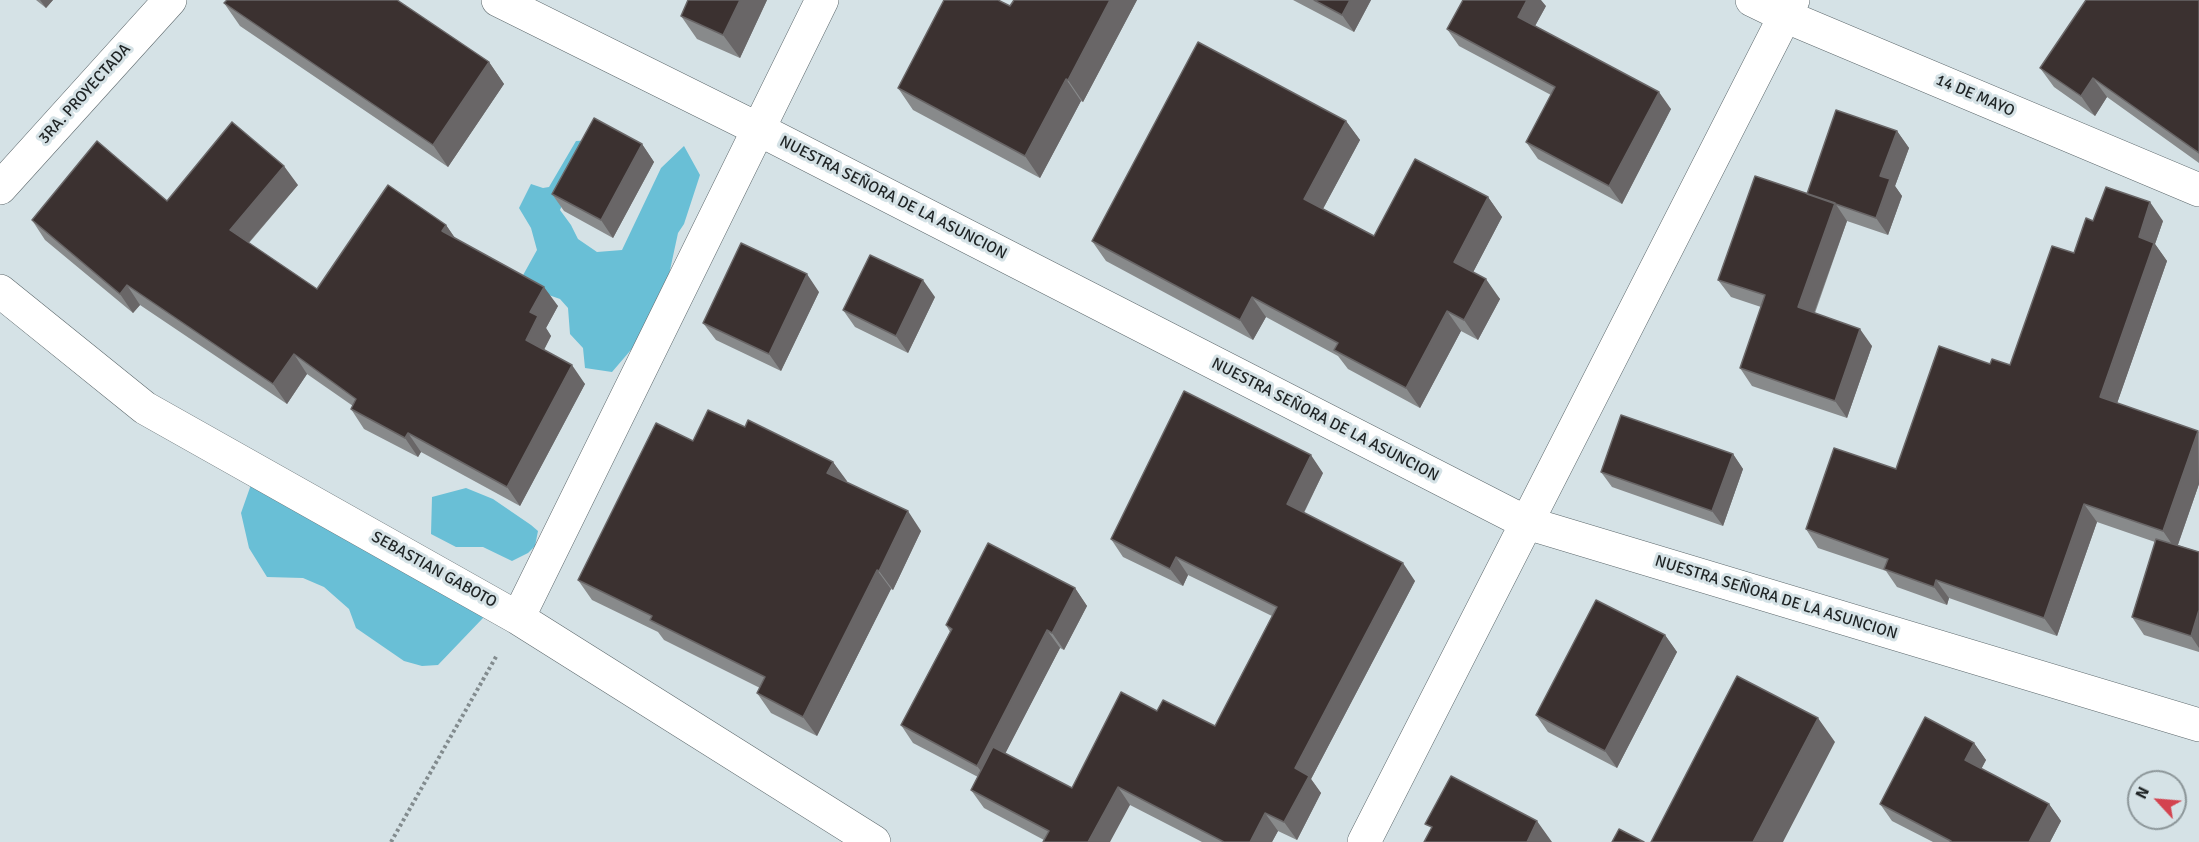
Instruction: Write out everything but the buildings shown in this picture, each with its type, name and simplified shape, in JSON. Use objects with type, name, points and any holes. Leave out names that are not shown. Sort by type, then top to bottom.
[{"type":"street","name":"3RA. PROYECTADA","points":[[0,188],[170,0]]},
{"type":"street","name":"NUESTRA SEÑORA DE LA ASUNCION","points":[[498,0],[758,129],[1527,524],[2199,725]]},
{"type":"street","points":[[518,618],[822,0]]},
{"type":"street","name":"14 DE MAYO","points":[[1752,0],[1789,8],[2199,190]]},
{"type":"street","points":[[1364,842],[1789,8]]},
{"type":"street","name":"SEBASTIAN GABOTO","points":[[0,291],[145,408],[518,618],[874,842]]},
{"type":"path","points":[[391,842],[518,618]]},
{"type":"shaded area","points":[[593,140],[560,210],[578,239],[597,252],[622,250],[661,168],[684,146],[700,175],[684,224],[678,233],[667,284],[642,337],[612,372],[585,368],[583,348],[570,334],[568,308],[560,299],[543,293],[522,277],[537,250],[531,228],[519,208],[531,184],[543,188],[549,187],[576,141]]},
{"type":"shaded area","points":[[253,479],[460,584],[483,618],[438,665],[422,666],[404,661],[356,628],[349,609],[324,587],[303,578],[267,577],[249,548],[241,513]]},
{"type":"shaded area","points":[[466,488],[493,499],[531,525],[538,531],[535,546],[528,553],[512,561],[483,547],[456,547],[431,534],[432,497]]}]
